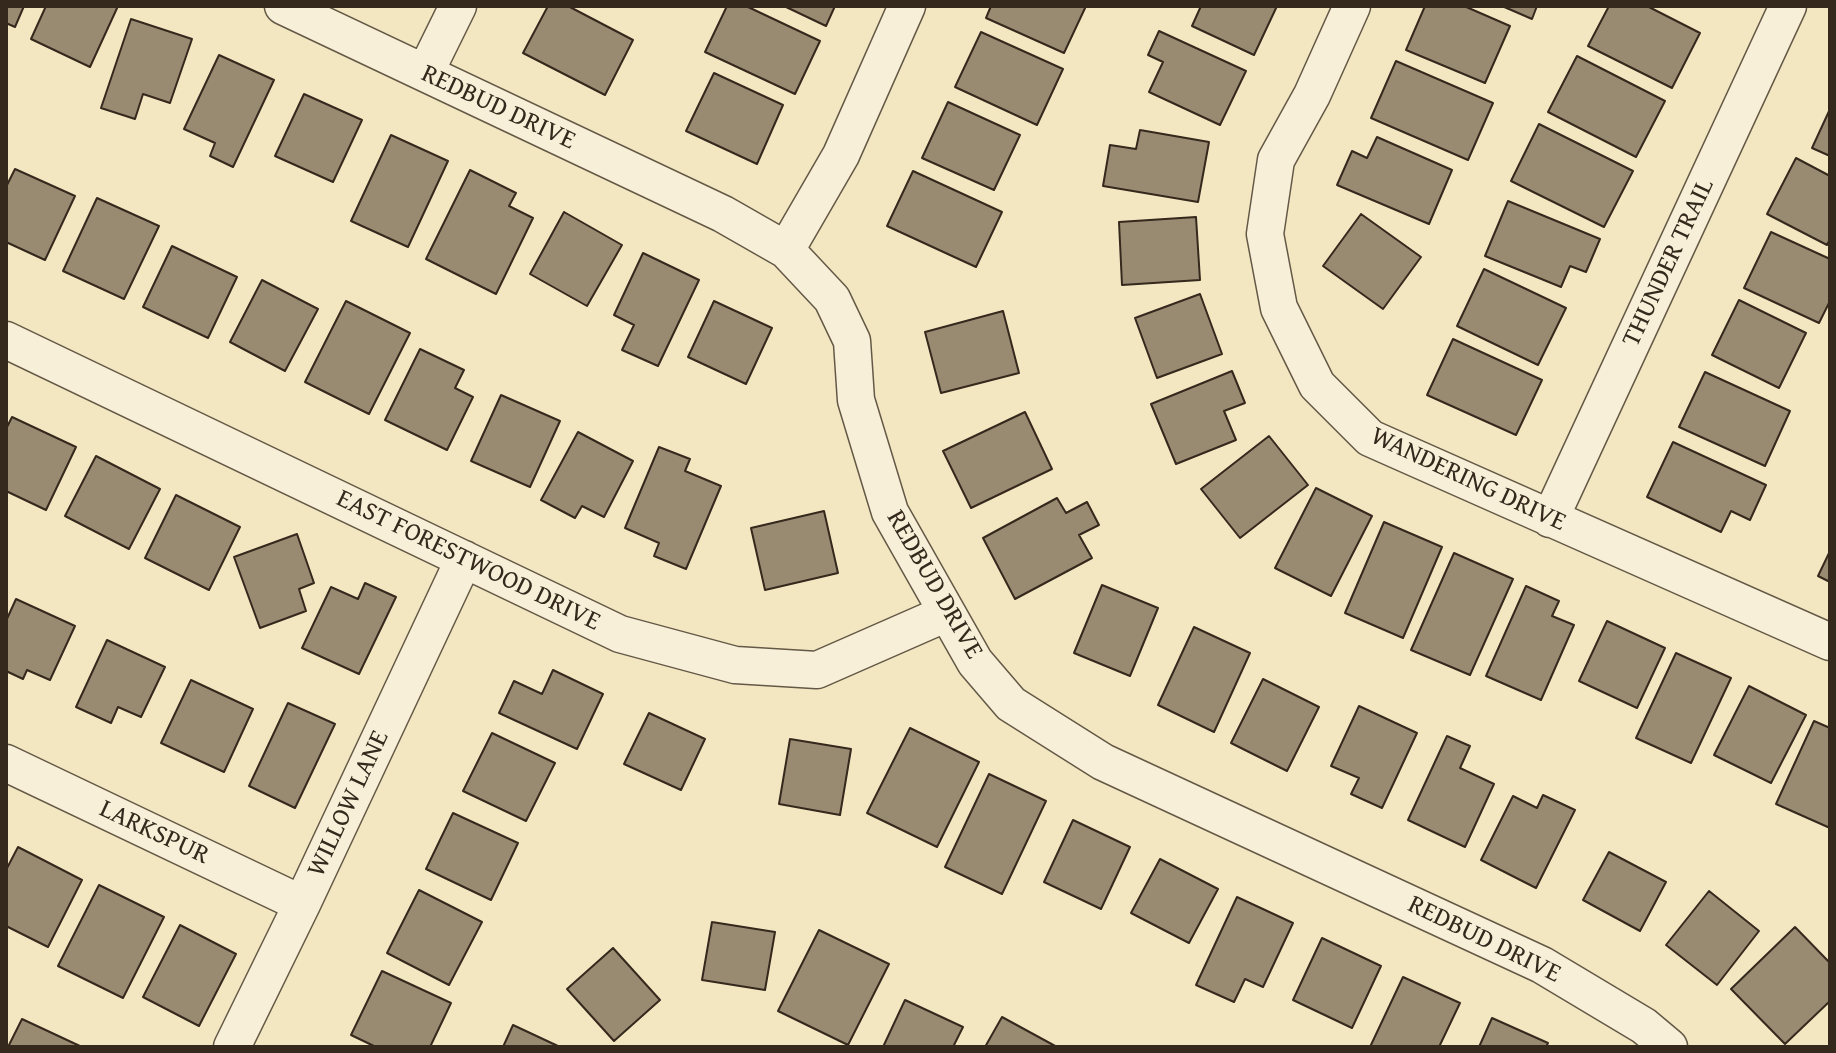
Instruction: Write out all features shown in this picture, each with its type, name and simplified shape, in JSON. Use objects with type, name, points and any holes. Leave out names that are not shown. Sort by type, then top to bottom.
[{"type":"street","name":"REDBUD DRIVE","points":[[283,6],[723,214],[786,250],[832,299],[852,341],[856,400],[890,512],[975,662],[1011,704],[1103,762],[1542,965],[1644,1026],[1669,1047]]},
{"type":"street","points":[[425,73],[458,6]]},
{"type":"street","points":[[786,250],[841,155],[907,6]]},
{"type":"street","name":"WANDERING DRIVE","points":[[1352,6],[1312,95],[1276,160],[1265,234],[1279,308],[1317,385],[1370,438],[1830,642]]},
{"type":"street","name":"THUNDER TRAIL","points":[[1550,519],[1788,6]]},
{"type":"street","name":"EAST FORESTWOOD DRIVE","points":[[6,340],[620,634],[735,665],[817,670],[947,613]]},
{"type":"street","name":"WILLOW LANE","points":[[232,1047],[464,559]]},
{"type":"street","name":"LARKSPUR","points":[[6,763],[302,904]]},
{"type":"building","points":[[6,6],[24,6],[15,27],[6,23]]},
{"type":"building","points":[[46,6],[118,6],[90,67],[31,39]]},
{"type":"building","points":[[548,6],[568,6],[633,40],[605,95],[523,53]]},
{"type":"building","points":[[727,6],[746,6],[820,41],[795,94],[705,52]]},
{"type":"building","points":[[784,6],[835,6],[826,26]]},
{"type":"building","points":[[991,6],[1086,6],[1064,53],[986,18]]},
{"type":"building","points":[[1201,6],[1277,6],[1254,55],[1192,26]]},
{"type":"building","points":[[1425,6],[1464,6],[1510,26],[1485,83],[1406,50]]},
{"type":"building","points":[[1502,6],[1537,6],[1532,19]]},
{"type":"building","points":[[1609,6],[1647,6],[1700,33],[1672,88],[1588,46]]},
{"type":"building","points":[[131,19],[192,39],[170,103],[143,94],[135,119],[101,108]]},
{"type":"building","points":[[1159,31],[1246,71],[1220,125],[1149,92],[1163,62],[1148,55]]},
{"type":"building","points":[[981,32],[1063,69],[1037,125],[955,87]]},
{"type":"building","points":[[219,55],[274,80],[233,167],[210,156],[215,143],[184,129]]},
{"type":"building","points":[[1577,56],[1665,101],[1636,157],[1548,112]]},
{"type":"building","points":[[1396,61],[1493,103],[1468,160],[1371,118]]},
{"type":"building","points":[[714,73],[783,105],[757,164],[686,131]]},
{"type":"building","points":[[304,94],[362,120],[333,182],[275,156]]},
{"type":"building","points":[[948,102],[1020,135],[994,190],[922,158]]},
{"type":"building","points":[[1830,109],[1830,156],[1812,148]]},
{"type":"building","points":[[1539,124],[1633,171],[1604,227],[1511,181]]},
{"type":"building","points":[[1140,130],[1209,142],[1198,202],[1103,186],[1110,145],[1136,149]]},
{"type":"building","points":[[391,135],[448,161],[408,247],[351,221]]},
{"type":"building","points":[[1377,137],[1452,170],[1429,224],[1337,185],[1352,151],[1367,158]]},
{"type":"building","points":[[1796,158],[1830,176],[1830,239],[1827,245],[1767,214]]},
{"type":"building","points":[[15,169],[75,196],[45,260],[6,242],[6,187]]},
{"type":"building","points":[[470,170],[516,193],[509,206],[533,218],[496,294],[426,259]]},
{"type":"building","points":[[913,171],[1002,212],[976,267],[887,226]]},
{"type":"building","points":[[97,198],[159,226],[124,299],[63,271]]},
{"type":"building","points":[[1508,201],[1600,239],[1586,272],[1570,266],[1561,287],[1485,256]]},
{"type":"building","points":[[564,212],[622,245],[587,306],[530,274]]},
{"type":"building","points":[[1361,214],[1421,257],[1383,309],[1323,266]]},
{"type":"building","points":[[1196,217],[1200,280],[1122,285],[1119,222]]},
{"type":"building","points":[[1771,232],[1830,259],[1830,301],[1819,323],[1744,288]]},
{"type":"building","points":[[172,246],[237,277],[208,338],[143,307]]},
{"type":"building","points":[[643,253],[699,280],[658,366],[622,350],[634,325],[614,315]]},
{"type":"building","points":[[1484,269],[1566,308],[1538,365],[1457,326]]},
{"type":"building","points":[[262,280],[318,309],[285,371],[230,342]]},
{"type":"building","points":[[1200,294],[1222,354],[1157,378],[1135,318]]},
{"type":"building","points":[[1739,300],[1806,333],[1779,388],[1712,355]]},
{"type":"building","points":[[346,301],[410,333],[369,414],[305,382]]},
{"type":"building","points":[[714,301],[772,328],[746,384],[688,357]]},
{"type":"building","points":[[1003,311],[1019,373],[941,393],[925,332]]},
{"type":"building","points":[[1453,339],[1542,380],[1516,435],[1427,395]]},
{"type":"building","points":[[420,349],[464,370],[455,388],[473,397],[447,450],[385,420]]},
{"type":"building","points":[[1232,371],[1245,403],[1224,411],[1236,440],[1176,464],[1151,404]]},
{"type":"building","points":[[1705,372],[1790,411],[1765,466],[1679,427]]},
{"type":"building","points":[[501,395],[560,421],[530,487],[471,461]]},
{"type":"building","points":[[1025,412],[1052,469],[971,508],[943,451]]},
{"type":"building","points":[[12,417],[76,447],[46,510],[6,491],[6,429]]},
{"type":"building","points":[[578,432],[633,461],[604,517],[582,506],[575,518],[541,500]]},
{"type":"building","points":[[1269,436],[1308,485],[1240,538],[1201,489]]},
{"type":"building","points":[[1673,442],[1766,485],[1750,520],[1731,511],[1721,532],[1647,497]]},
{"type":"building","points":[[659,447],[690,459],[685,471],[721,486],[686,569],[654,556],[659,543],[625,528]]},
{"type":"building","points":[[96,456],[160,489],[129,549],[65,516]]},
{"type":"building","points":[[1316,488],[1372,516],[1331,596],[1275,568]]},
{"type":"building","points":[[176,495],[240,527],[209,590],[145,558]]},
{"type":"building","points":[[1057,498],[1066,513],[1087,502],[1099,525],[1079,535],[1092,558],[1015,599],[983,538]]},
{"type":"building","points":[[824,511],[838,573],[765,590],[751,528]]},
{"type":"building","points":[[1384,522],[1442,547],[1403,638],[1345,613]]},
{"type":"building","points":[[297,534],[314,583],[299,589],[306,611],[260,628],[234,557]]},
{"type":"building","points":[[1830,551],[1830,582],[1818,576]]},
{"type":"building","points":[[1454,553],[1513,579],[1470,675],[1411,650]]},
{"type":"building","points":[[365,583],[396,597],[359,674],[302,648],[331,587],[358,599]]},
{"type":"building","points":[[1102,585],[1158,608],[1130,676],[1074,653]]},
{"type":"building","points":[[1526,586],[1559,601],[1552,616],[1574,625],[1541,700],[1486,676]]},
{"type":"building","points":[[16,599],[75,626],[50,680],[27,670],[23,679],[6,671],[6,621]]},
{"type":"building","points":[[1607,621],[1665,648],[1637,708],[1579,681]]},
{"type":"building","points":[[1194,627],[1250,653],[1214,732],[1158,705]]},
{"type":"building","points":[[107,640],[165,667],[141,717],[118,707],[111,723],[76,707]]},
{"type":"building","points":[[1676,653],[1731,678],[1691,763],[1636,738]]},
{"type":"building","points":[[553,670],[603,694],[577,749],[499,713],[514,681],[542,694]]},
{"type":"building","points":[[1263,679],[1319,707],[1287,771],[1231,743]]},
{"type":"building","points":[[191,680],[253,709],[224,772],[161,743]]},
{"type":"building","points":[[1749,686],[1806,715],[1771,783],[1714,755]]},
{"type":"building","points":[[288,703],[335,724],[295,808],[249,786]]},
{"type":"building","points":[[1359,706],[1417,733],[1382,808],[1351,794],[1359,778],[1331,766]]},
{"type":"building","points":[[649,713],[705,739],[681,790],[624,764]]},
{"type":"building","points":[[1814,721],[1830,728],[1830,828],[1776,804]]},
{"type":"building","points":[[910,728],[979,762],[937,847],[867,813]]},
{"type":"building","points":[[492,733],[555,763],[526,821],[463,791]]},
{"type":"building","points":[[1447,736],[1470,746],[1460,768],[1494,784],[1465,847],[1408,820]]},
{"type":"building","points":[[790,739],[851,749],[840,815],[779,804]]},
{"type":"building","points":[[989,774],[1046,801],[1002,894],[945,867]]},
{"type":"building","points":[[1543,795],[1575,810],[1536,888],[1481,860],[1513,796],[1537,808]]},
{"type":"building","points":[[453,813],[518,843],[491,900],[426,869]]},
{"type":"building","points":[[1073,820],[1130,847],[1101,909],[1044,882]]},
{"type":"building","points":[[18,847],[82,880],[48,947],[6,926],[6,870]]},
{"type":"building","points":[[1609,852],[1666,882],[1640,931],[1583,900]]},
{"type":"building","points":[[1160,859],[1218,889],[1189,943],[1131,913]]},
{"type":"building","points":[[99,885],[164,917],[123,998],[58,966]]},
{"type":"building","points":[[419,890],[482,922],[449,985],[387,953]]},
{"type":"building","points":[[1709,891],[1759,931],[1717,985],[1666,945]]},
{"type":"building","points":[[1237,897],[1293,923],[1263,987],[1245,979],[1234,1002],[1196,985]]},
{"type":"building","points":[[712,922],[775,932],[765,990],[702,980]]},
{"type":"building","points":[[180,925],[236,954],[199,1026],[143,997]]},
{"type":"building","points":[[1795,927],[1830,963],[1830,1001],[1785,1044],[1731,989]]},
{"type":"building","points":[[819,930],[889,964],[848,1045],[778,1011]]},
{"type":"building","points":[[1322,938],[1381,966],[1352,1028],[1293,1000]]},
{"type":"building","points":[[613,948],[660,1000],[614,1041],[567,989]]},
{"type":"building","points":[[382,971],[451,1003],[430,1047],[376,1047],[351,1035]]},
{"type":"building","points":[[1403,977],[1460,1003],[1439,1047],[1370,1047]]},
{"type":"building","points":[[905,1000],[963,1027],[953,1047],[883,1047]]},
{"type":"building","points":[[1002,1017],[1057,1047],[985,1047]]},
{"type":"building","points":[[1492,1018],[1548,1043],[1546,1047],[1479,1047]]},
{"type":"building","points":[[22,1019],[82,1047],[8,1047]]},
{"type":"building","points":[[513,1025],[560,1047],[503,1047]]}]
